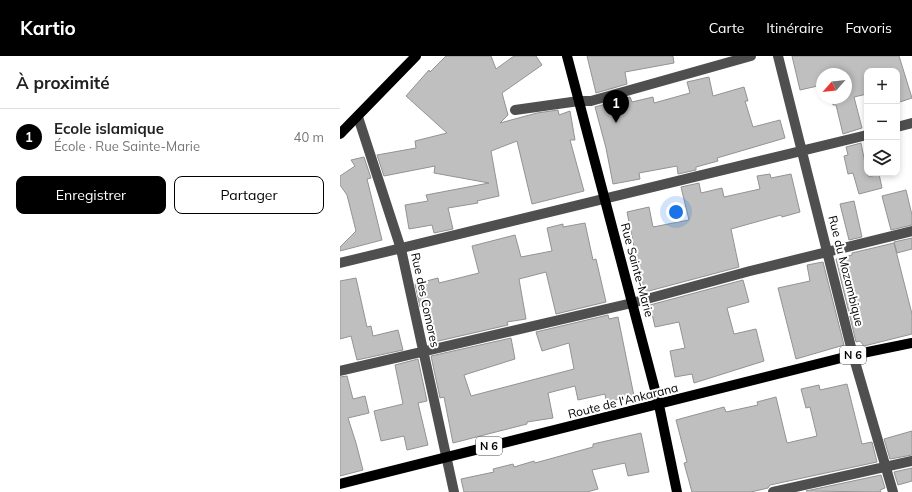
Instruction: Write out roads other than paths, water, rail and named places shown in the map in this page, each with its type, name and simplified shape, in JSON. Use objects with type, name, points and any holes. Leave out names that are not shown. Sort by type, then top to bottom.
[{"type":"main road","points":[[340,134],[416,56]]},
{"type":"main road","name":"Rue Sainte-Marie","points":[[567,56],[659,405],[677,492]]},
{"type":"main road","name":"Route de l'Ankarana","points":[[340,484],[853,355],[912,343]]},
{"type":"street","points":[[515,110],[579,101],[591,101],[751,56]]},
{"type":"street","name":"Rue du Mozambique","points":[[778,56],[853,355],[893,492]]},
{"type":"street","name":"Rue des Comores","points":[[358,117],[401,248],[454,492]]},
{"type":"street","points":[[900,126],[912,123]]},
{"type":"street","points":[[340,263],[864,136]]},
{"type":"street","points":[[340,371],[632,304],[750,270],[828,253],[912,231]]},
{"type":"street","points":[[773,492],[912,461]]},
{"type":"place","name":"Ecole islamique","points":[[616,123]]}]
